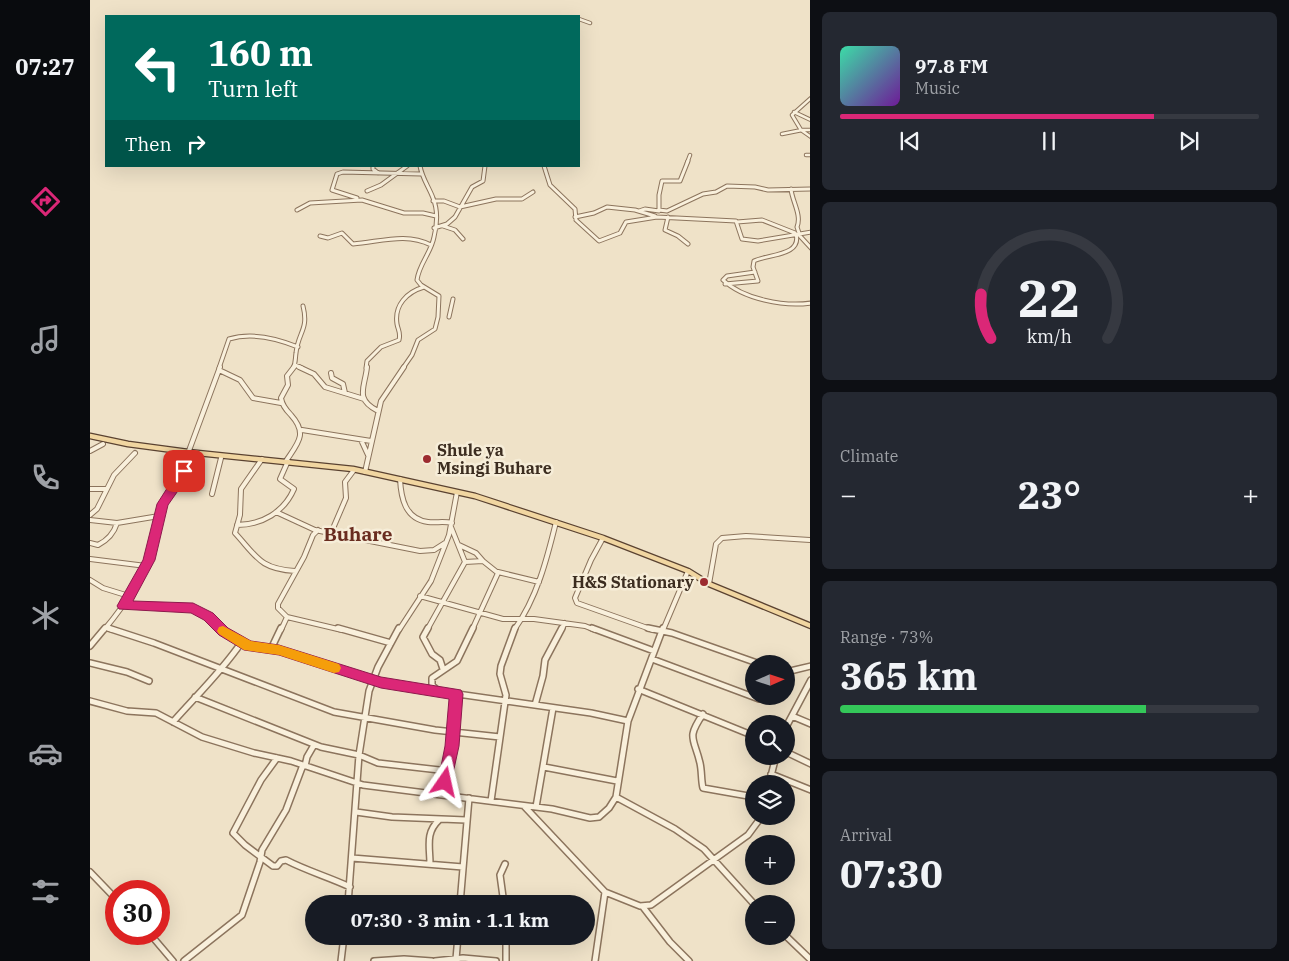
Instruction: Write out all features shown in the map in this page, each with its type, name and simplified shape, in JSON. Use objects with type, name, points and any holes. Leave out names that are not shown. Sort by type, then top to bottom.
[{"type":"main road","points":[[90,436],[128,444],[188,452],[262,458],[354,470],[457,492],[603,538],[688,571],[709,584],[810,626]]},
{"type":"street","points":[[580,19],[590,23]]},
{"type":"street","points":[[810,98],[792,114],[802,130],[810,137]]},
{"type":"street","points":[[794,112],[810,120]]},
{"type":"street","points":[[782,134],[810,130]]},
{"type":"street","points":[[659,210],[659,195],[662,181],[680,181],[688,164],[690,154]]},
{"type":"street","points":[[373,167],[378,174]]},
{"type":"street","points":[[367,191],[381,185],[406,167]]},
{"type":"street","points":[[365,472],[378,411],[384,394],[409,360],[418,340],[434,330],[438,317],[439,296],[424,287],[417,280],[420,262],[431,245],[436,217],[436,208],[421,174],[420,167]]},
{"type":"street","points":[[434,228],[443,226],[457,215],[472,187],[483,180],[484,167]]},
{"type":"street","points":[[544,167],[550,185],[575,209],[577,221],[591,232],[594,239],[600,242],[620,233],[628,221],[668,217],[737,222],[764,221],[785,231],[798,234],[810,248]]},
{"type":"street","points":[[421,174],[343,172],[336,174],[332,190],[404,213],[423,213],[442,221]]},
{"type":"street","points":[[639,211],[645,209],[668,211],[703,194],[716,192],[726,186],[755,187],[768,190],[810,189]]},
{"type":"street","points":[[725,284],[756,282],[758,280],[753,267],[755,259],[766,255],[787,252],[797,245],[797,227],[799,222],[796,208],[792,201],[792,189]]},
{"type":"street","points":[[433,201],[444,201],[460,207],[496,199],[523,199],[533,192]]},
{"type":"street","points":[[297,210],[310,203],[362,200]]},
{"type":"street","points":[[575,217],[608,207],[639,211],[657,217]]},
{"type":"street","points":[[668,217],[665,230],[688,244]]},
{"type":"street","points":[[737,222],[741,238],[744,240],[758,241],[810,232]]},
{"type":"street","points":[[443,226],[455,230],[463,239]]},
{"type":"street","points":[[320,236],[328,238],[342,233],[348,241],[355,245],[408,238],[422,240],[431,245]]},
{"type":"street","points":[[755,272],[727,276],[723,279],[725,284],[732,289],[766,299],[802,305],[810,302]]},
{"type":"street","points":[[414,290],[419,283]]},
{"type":"street","points":[[364,399],[362,389],[366,374],[365,364],[381,347],[400,338],[400,329],[397,323],[399,309],[406,295],[424,287]]},
{"type":"street","points":[[449,317],[453,299]]},
{"type":"street","points":[[281,403],[282,395],[288,385],[287,373],[295,365],[298,347],[306,324],[303,306]]},
{"type":"street","points":[[90,646],[123,606],[146,566],[153,548],[162,504],[181,477],[188,452],[231,337],[264,337],[283,341],[298,347]]},
{"type":"street","points":[[295,365],[314,374],[325,387],[364,399],[378,411]]},
{"type":"street","points":[[219,370],[240,380],[253,398],[281,403],[302,430],[372,441]]},
{"type":"street","points":[[332,373],[332,378],[343,384],[345,394]]},
{"type":"street","points":[[237,525],[251,525],[276,512],[294,491],[293,488],[280,479],[302,430]]},
{"type":"street","points":[[362,442],[369,456]]},
{"type":"street","points":[[90,451],[104,444]]},
{"type":"street","points":[[90,515],[97,509],[114,474],[135,453]]},
{"type":"street","points":[[212,494],[221,458]]},
{"type":"street","points":[[262,458],[241,489],[240,510],[235,531],[237,536],[265,565],[276,570],[295,571]]},
{"type":"street","points":[[331,533],[346,497],[345,482],[354,470]]},
{"type":"street","points":[[400,479],[402,499],[409,513],[424,521],[451,525]]},
{"type":"street","points":[[90,488],[106,489]]},
{"type":"street","points":[[349,895],[359,755],[364,718],[373,680],[391,643],[429,584],[446,542],[457,492]]},
{"type":"street","points":[[276,512],[318,530],[424,551],[437,549],[446,542]]},
{"type":"street","points":[[90,520],[117,524],[159,516]]},
{"type":"street","points":[[491,800],[506,692],[500,674],[501,664],[512,633],[522,619],[546,565],[556,522]]},
{"type":"street","points":[[90,543],[98,544],[106,540],[112,534],[117,524]]},
{"type":"street","points":[[443,669],[440,660],[432,654],[423,639],[465,562],[451,525]]},
{"type":"street","points":[[318,530],[313,535],[304,557],[278,604],[278,608],[287,617],[314,622],[391,643]]},
{"type":"street","points":[[709,584],[716,544],[722,538],[746,536],[810,540]]},
{"type":"street","points":[[603,538],[575,596],[576,601],[582,606],[636,625],[679,635],[745,659]]},
{"type":"street","points":[[459,545],[476,553],[498,572],[512,572],[520,578],[539,582]]},
{"type":"street","points":[[90,560],[146,566]]},
{"type":"street","points":[[465,562],[483,561]]},
{"type":"street","points":[[90,700],[127,712],[156,713],[202,736],[366,786],[491,800],[596,818],[609,808],[616,797],[617,781],[628,721],[638,689],[688,571]]},
{"type":"street","points":[[440,692],[433,686],[432,680],[434,675],[457,661],[461,655],[482,612],[498,572]]},
{"type":"street","points":[[90,580],[103,588],[129,596]]},
{"type":"street","points":[[420,596],[507,620],[522,619],[565,623],[590,628],[654,651]]},
{"type":"street","points":[[123,606],[193,608],[212,619],[224,631],[241,643],[271,649],[373,680],[628,721]]},
{"type":"street","points":[[271,649],[287,617]]},
{"type":"street","points":[[535,705],[538,687],[544,676],[545,660],[565,623]]},
{"type":"street","points":[[106,628],[154,643],[219,670],[326,710],[364,718],[500,737]]},
{"type":"street","points":[[173,722],[228,662],[241,643]]},
{"type":"street","points":[[652,659],[745,694]]},
{"type":"street","points":[[90,663],[127,672],[149,682]]},
{"type":"street","points":[[795,670],[810,666]]},
{"type":"street","points":[[793,715],[809,687],[810,680]]},
{"type":"street","points":[[638,689],[745,732]]},
{"type":"street","points":[[451,795],[445,782],[453,731],[456,694]]},
{"type":"street","points":[[195,697],[314,745],[359,755],[378,762],[448,771]]},
{"type":"street","points":[[536,807],[553,708]]},
{"type":"street","points":[[703,714],[693,727],[691,740],[699,760],[703,788],[745,796]]},
{"type":"street","points":[[795,717],[810,724]]},
{"type":"street","points":[[184,961],[242,915],[263,846],[282,819],[307,757],[314,745]]},
{"type":"street","points":[[795,756],[810,764]]},
{"type":"street","points":[[277,758],[261,780],[233,830],[240,841],[275,866],[286,860],[306,871],[338,881],[350,887]]},
{"type":"street","points":[[774,765],[771,774],[810,790]]},
{"type":"street","points":[[544,767],[617,781]]},
{"type":"street","points":[[616,797],[675,830],[704,849],[746,895]]},
{"type":"street","points":[[460,895],[469,798]]},
{"type":"street","points":[[523,806],[605,892],[642,906],[670,942],[689,961]]},
{"type":"street","points":[[356,812],[439,820],[466,820]]},
{"type":"street","points":[[430,864],[429,832],[431,826],[439,820]]},
{"type":"street","points":[[642,906],[651,904],[713,858],[748,835],[757,825]]},
{"type":"street","points":[[352,858],[462,867]]},
{"type":"street","points":[[503,895],[500,874],[505,864]]},
{"type":"street","points":[[90,872],[105,888]]},
{"type":"street","points":[[595,961],[605,892]]},
{"type":"street","points":[[159,945],[173,961]]},
{"type":"street","points":[[341,961],[343,945]]},
{"type":"street","points":[[456,960],[457,945]]},
{"type":"street","points":[[506,945],[506,961]]},
{"type":"street","points":[[795,945],[810,960]]},
{"type":"street","points":[[374,961],[404,959],[433,961],[471,958],[496,961]]},
{"type":"slow traffic","points":[[223,631],[248,646],[279,650],[334,668]]},
{"type":"place","name":"Shule ya Msingi Buhare","points":[[427,459]]},
{"type":"place","name":"H&S Stationary","points":[[704,582]]},
{"type":"district","name":"Buhare","points":[[358,534]]},
{"type":"route","points":[[184,471],[162,504],[149,560],[123,606],[193,608],[209,617],[224,631],[248,646],[279,650],[381,683],[456,694],[457,701],[452,746],[445,782]]}]
